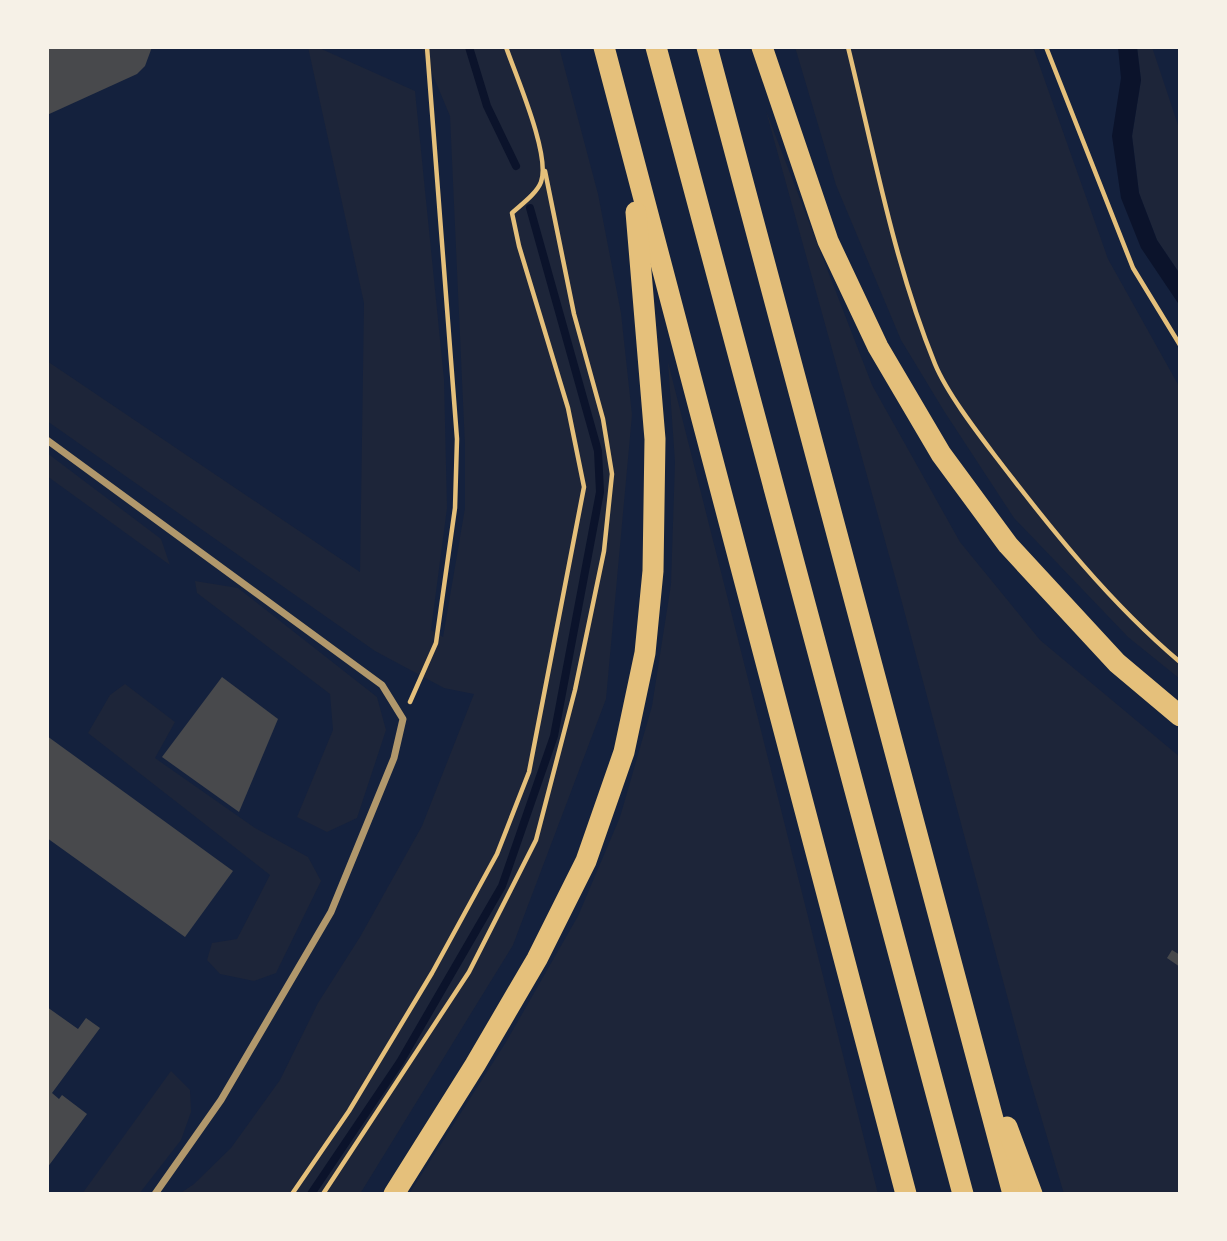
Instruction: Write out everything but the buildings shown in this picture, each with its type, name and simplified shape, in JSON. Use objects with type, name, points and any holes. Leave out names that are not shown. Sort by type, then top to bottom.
[{"type":"highway","points":[[604,47],[905,1194]]},
{"type":"highway","points":[[656,47],[963,1194]]},
{"type":"highway","points":[[707,47],[1013,1194]]},
{"type":"highway","points":[[762,47],[828,241],[878,347],[941,453],[1008,545],[1117,663],[1180,716]]},
{"type":"highway","points":[[394,1194],[475,1065],[537,959],[586,860],[624,752],[645,653],[653,571],[655,439],[630,147]]},
{"type":"highway","points":[[970,1026],[1032,1194]]},
{"type":"street","points":[[47,440],[382,685],[403,719],[394,758],[331,912],[221,1100],[155,1194]]},
{"type":"path","points":[[403,719],[436,643],[456,509],[457,439],[427,47]]},
{"type":"path","points":[[323,1194],[469,972],[536,840],[575,690],[604,551],[612,474],[603,419],[574,314],[535,129],[506,47]]},
{"type":"path","points":[[848,47],[904,276],[936,367],[974,428],[1036,509],[1095,578],[1180,662]]},
{"type":"path","points":[[1046,47],[1133,268],[1180,345]]},
{"type":"path","points":[[292,1194],[349,1111],[432,972],[497,854],[529,772],[584,487],[568,408],[519,246],[512,213],[540,185],[545,170]]},
{"type":"shaded area","points":[[308,47],[317,47],[415,91],[444,379],[447,508],[431,630],[443,637],[465,508],[465,446],[450,116],[421,47],[559,47],[598,194],[621,313],[632,415],[606,699],[513,945],[360,1194],[179,1194],[194,1184],[231,1148],[280,1080],[318,1003],[360,937],[422,826],[474,694],[444,688],[375,651],[47,421],[47,361],[360,572],[364,303]]},
{"type":"shaded area","points":[[795,47],[1033,47],[1108,259],[1180,388],[1180,679],[1128,637],[1014,518],[944,411],[901,340],[836,185]]},
{"type":"shaded area","points":[[1118,47],[1137,47],[1141,80],[1132,136],[1139,193],[1157,240],[1180,274],[1180,306],[1141,248],[1121,198],[1112,136],[1121,78]]},
{"type":"shaded area","points":[[1137,47],[1152,47],[1180,131],[1180,274],[1157,240],[1139,193],[1132,136],[1141,80]]},
{"type":"shaded area","points":[[766,111],[872,385],[960,542],[1040,640],[1180,757],[1180,1194],[1064,1194],[1025,1063],[897,584]]},
{"type":"shaded area","points":[[668,362],[878,1194],[409,1194],[506,1042],[578,916],[620,817],[652,706],[671,584],[675,462]]},
{"type":"shaded area","points":[[47,453],[161,539],[170,565],[47,476]]},
{"type":"shaded area","points":[[195,581],[238,588],[377,697],[386,730],[357,818],[327,832],[297,817],[333,730],[330,694],[197,593]]},
{"type":"shaded area","points":[[125,684],[175,722],[155,758],[255,828],[308,857],[321,881],[276,973],[254,981],[220,974],[207,960],[212,943],[237,939],[270,875],[88,733],[110,695]]},
{"type":"shaded area","points":[[171,1071],[190,1090],[191,1112],[181,1140],[139,1194],[82,1194]]},
{"type":"waterway","points":[[469,47],[487,106],[516,166]]},
{"type":"waterway","points":[[311,1194],[400,1062],[502,886],[554,736],[600,492],[598,451],[530,208]]}]
